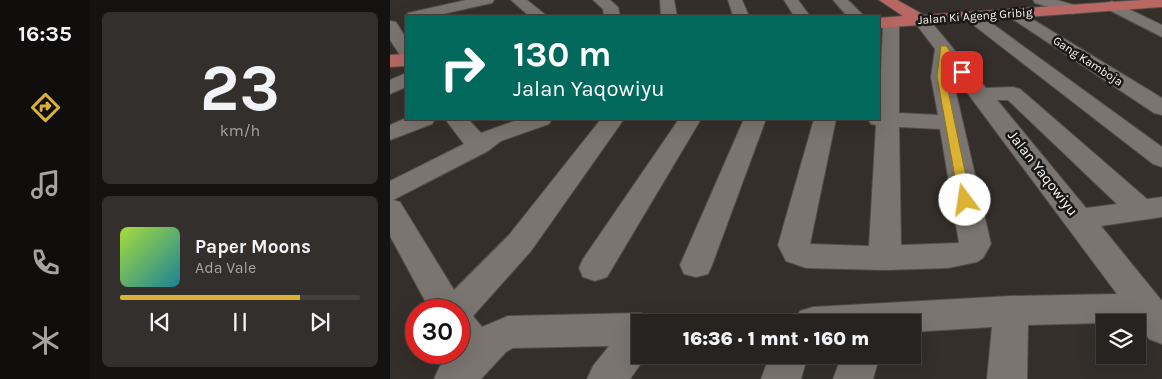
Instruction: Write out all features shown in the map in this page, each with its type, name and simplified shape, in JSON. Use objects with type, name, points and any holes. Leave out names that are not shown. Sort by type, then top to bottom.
[{"type":"main road","name":"Jalan Ki Ageng Gribig","points":[[885,15],[921,20],[1154,2]]},
{"type":"main road","points":[[885,15],[921,20]]},
{"type":"main road","points":[[390,62],[405,60]]},
{"type":"street","points":[[419,15],[487,0]]},
{"type":"street","points":[[518,0],[538,15]]},
{"type":"street","points":[[600,0],[610,7],[612,15]]},
{"type":"street","points":[[667,0],[669,15]]},
{"type":"street","points":[[735,0],[741,15]]},
{"type":"street","points":[[791,0],[801,15]]},
{"type":"street","points":[[840,0],[855,15]]},
{"type":"street","points":[[1040,0],[1073,9]]},
{"type":"street","points":[[1112,6],[1162,32]]},
{"type":"street","name":"Gang Kamboja","points":[[1014,13],[1162,108]]},
{"type":"street","points":[[885,15],[883,119],[885,258]]},
{"type":"street","points":[[973,17],[1162,159]]},
{"type":"street","points":[[398,34],[405,20]]},
{"type":"street","name":"Jalan Yaqowiyu","points":[[921,20],[1080,219],[1157,327]]},
{"type":"street","points":[[825,120],[795,250],[806,256],[885,258],[966,254],[972,250],[975,244],[941,76],[944,48]]},
{"type":"street","points":[[390,88],[405,80]]},
{"type":"street","points":[[981,95],[1013,93],[1155,210]]},
{"type":"street","points":[[883,119],[949,123]]},
{"type":"street","points":[[390,133],[422,120]]},
{"type":"street","points":[[458,120],[493,134]]},
{"type":"street","points":[[390,192],[493,134],[538,120]]},
{"type":"street","points":[[469,299],[488,282],[509,258],[612,120]]},
{"type":"street","points":[[595,268],[689,120]]},
{"type":"street","points":[[696,265],[755,120]]},
{"type":"street","points":[[390,209],[442,299]]},
{"type":"street","points":[[1080,219],[1155,210]]},
{"type":"street","points":[[1007,379],[1011,311]]},
{"type":"street","points":[[921,317],[1011,311],[1157,327]]},
{"type":"street","points":[[470,339],[514,331],[631,329]]},
{"type":"street","points":[[607,379],[631,346]]},
{"type":"street","points":[[454,379],[460,364]]},
{"type":"street","points":[[781,379],[786,364]]},
{"type":"street","points":[[853,379],[858,364]]},
{"type":"route","points":[[962,72],[944,48],[940,68],[941,76],[965,200]]}]
